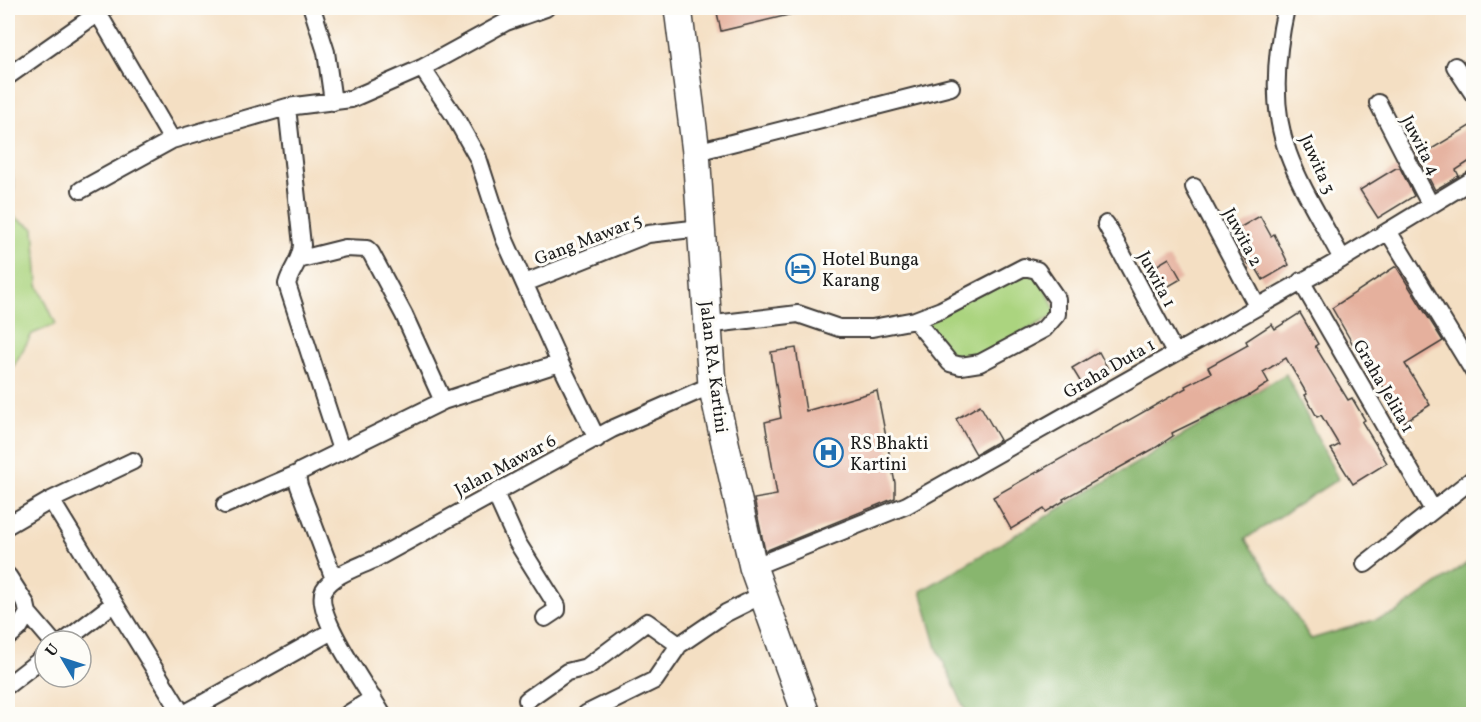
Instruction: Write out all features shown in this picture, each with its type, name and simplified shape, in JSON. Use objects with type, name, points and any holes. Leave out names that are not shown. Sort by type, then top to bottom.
[{"type":"main road","name":"Jalan RA. Kartini","points":[[678,8],[696,152],[706,325],[712,385],[753,567],[806,714]]},
{"type":"street","points":[[312,8],[326,52],[333,102]]},
{"type":"street","points":[[81,190],[172,140],[287,106],[351,99],[422,68],[506,22],[546,8]]},
{"type":"street","name":"Juwita 3","points":[[1286,8],[1278,57],[1279,117],[1288,152],[1342,259]]},
{"type":"street","points":[[8,76],[99,9],[172,140]]},
{"type":"street","points":[[1455,66],[1473,94]]},
{"type":"street","points":[[422,68],[455,117],[478,158],[504,238],[597,439]]},
{"type":"street","points":[[696,152],[951,87]]},
{"type":"street","name":"Juwita 4","points":[[1378,103],[1430,204]]},
{"type":"street","points":[[287,106],[302,245],[301,259],[287,284],[341,450]]},
{"type":"street","name":"Graha Duta 1","points":[[753,567],[907,506],[1342,259],[1430,204],[1472,184]]},
{"type":"street","name":"Juwita 2","points":[[1194,187],[1257,306]]},
{"type":"street","name":"Juwita 1","points":[[1106,224],[1174,353]]},
{"type":"street","name":"Gang Mawar 5","points":[[525,284],[648,234],[700,228]]},
{"type":"street","points":[[1388,231],[1473,372]]},
{"type":"street","points":[[301,259],[345,248],[367,249],[371,253],[404,315],[443,402]]},
{"type":"street","points":[[706,325],[798,314],[839,328],[872,328],[915,320],[940,310],[1024,267],[1037,270],[1057,299],[1057,314],[1044,329],[980,363],[961,366],[950,363],[915,320]]},
{"type":"street","name":"Graha Jelita 1","points":[[1301,281],[1433,510]]},
{"type":"street","points":[[225,505],[298,473],[443,402],[560,363]]},
{"type":"street","name":"Jalan Mawar 6","points":[[328,586],[495,492],[639,415],[712,385]]},
{"type":"street","points":[[8,525],[134,460]]},
{"type":"street","points":[[298,473],[299,486],[328,586],[323,606],[332,631],[382,714]]},
{"type":"street","points":[[1365,564],[1473,478]]},
{"type":"street","points":[[495,492],[517,542],[557,606],[557,610],[545,618]]},
{"type":"street","points":[[51,501],[183,714],[332,631]]},
{"type":"street","points":[[8,576],[26,604],[28,614],[41,629]]},
{"type":"street","points":[[586,714],[642,689],[655,680],[679,645],[726,613],[762,595]]},
{"type":"street","points":[[81,629],[113,604]]},
{"type":"street","points":[[8,637],[19,628],[28,614]]},
{"type":"street","points":[[527,700],[567,672],[587,668],[648,622],[679,645]]},
{"type":"street","points":[[8,685],[33,665]]},
{"type":"street","points":[[348,714],[373,698]]},
{"type":"green space","points":[[10,215],[34,228],[38,285],[56,324],[32,334],[8,376],[8,220]]},
{"type":"green space","points":[[1037,270],[1057,314],[961,366],[915,320]]},
{"type":"green space","points":[[1286,374],[1338,479],[1245,539],[1311,639],[1394,614],[1473,559],[1473,714],[967,714],[937,648],[921,591]]},
{"type":"water","points":[[8,151],[14,187],[8,221]]},
{"type":"building","points":[[716,8],[797,8],[797,13],[721,31]]},
{"type":"building","points":[[1473,124],[1473,159],[1456,170],[1459,176],[1435,190],[1418,157]]},
{"type":"building","points":[[1396,168],[1400,168],[1414,196],[1378,218],[1360,190]]},
{"type":"building","points":[[1260,216],[1271,236],[1274,234],[1289,265],[1263,280],[1253,263],[1249,265],[1230,233]]},
{"type":"building","points":[[1169,258],[1181,279],[1155,294],[1144,273]]},
{"type":"building","points":[[1396,266],[1443,341],[1405,364],[1430,405],[1404,422],[1366,357],[1362,360],[1332,308]]},
{"type":"building","points":[[1300,313],[1318,344],[1315,346],[1348,400],[1352,398],[1365,420],[1362,422],[1387,463],[1353,484],[1331,449],[1339,445],[1321,415],[1317,417],[1305,395],[1307,394],[1286,358],[1263,372],[1269,383],[1250,395],[1172,433],[1173,436],[1155,448],[1063,499],[1064,501],[1046,512],[1044,509],[1011,529],[993,497],[1186,388],[1185,386],[1211,373],[1208,367],[1248,345],[1246,341],[1272,324],[1275,329]]},
{"type":"building","name":"RS Bhakti Kartini","points":[[796,348],[806,411],[877,391],[895,483],[895,498],[765,551],[754,499],[777,495],[765,422],[781,418],[771,352]]},
{"type":"building","points":[[1099,352],[1109,371],[1083,386],[1072,368]]},
{"type":"building","points":[[980,405],[1000,440],[976,454],[956,419]]},
{"type":"place","name":"Hotel Bunga Karang","points":[[801,269]]},
{"type":"place","name":"RS Bhakti Kartini","points":[[829,453]]}]
